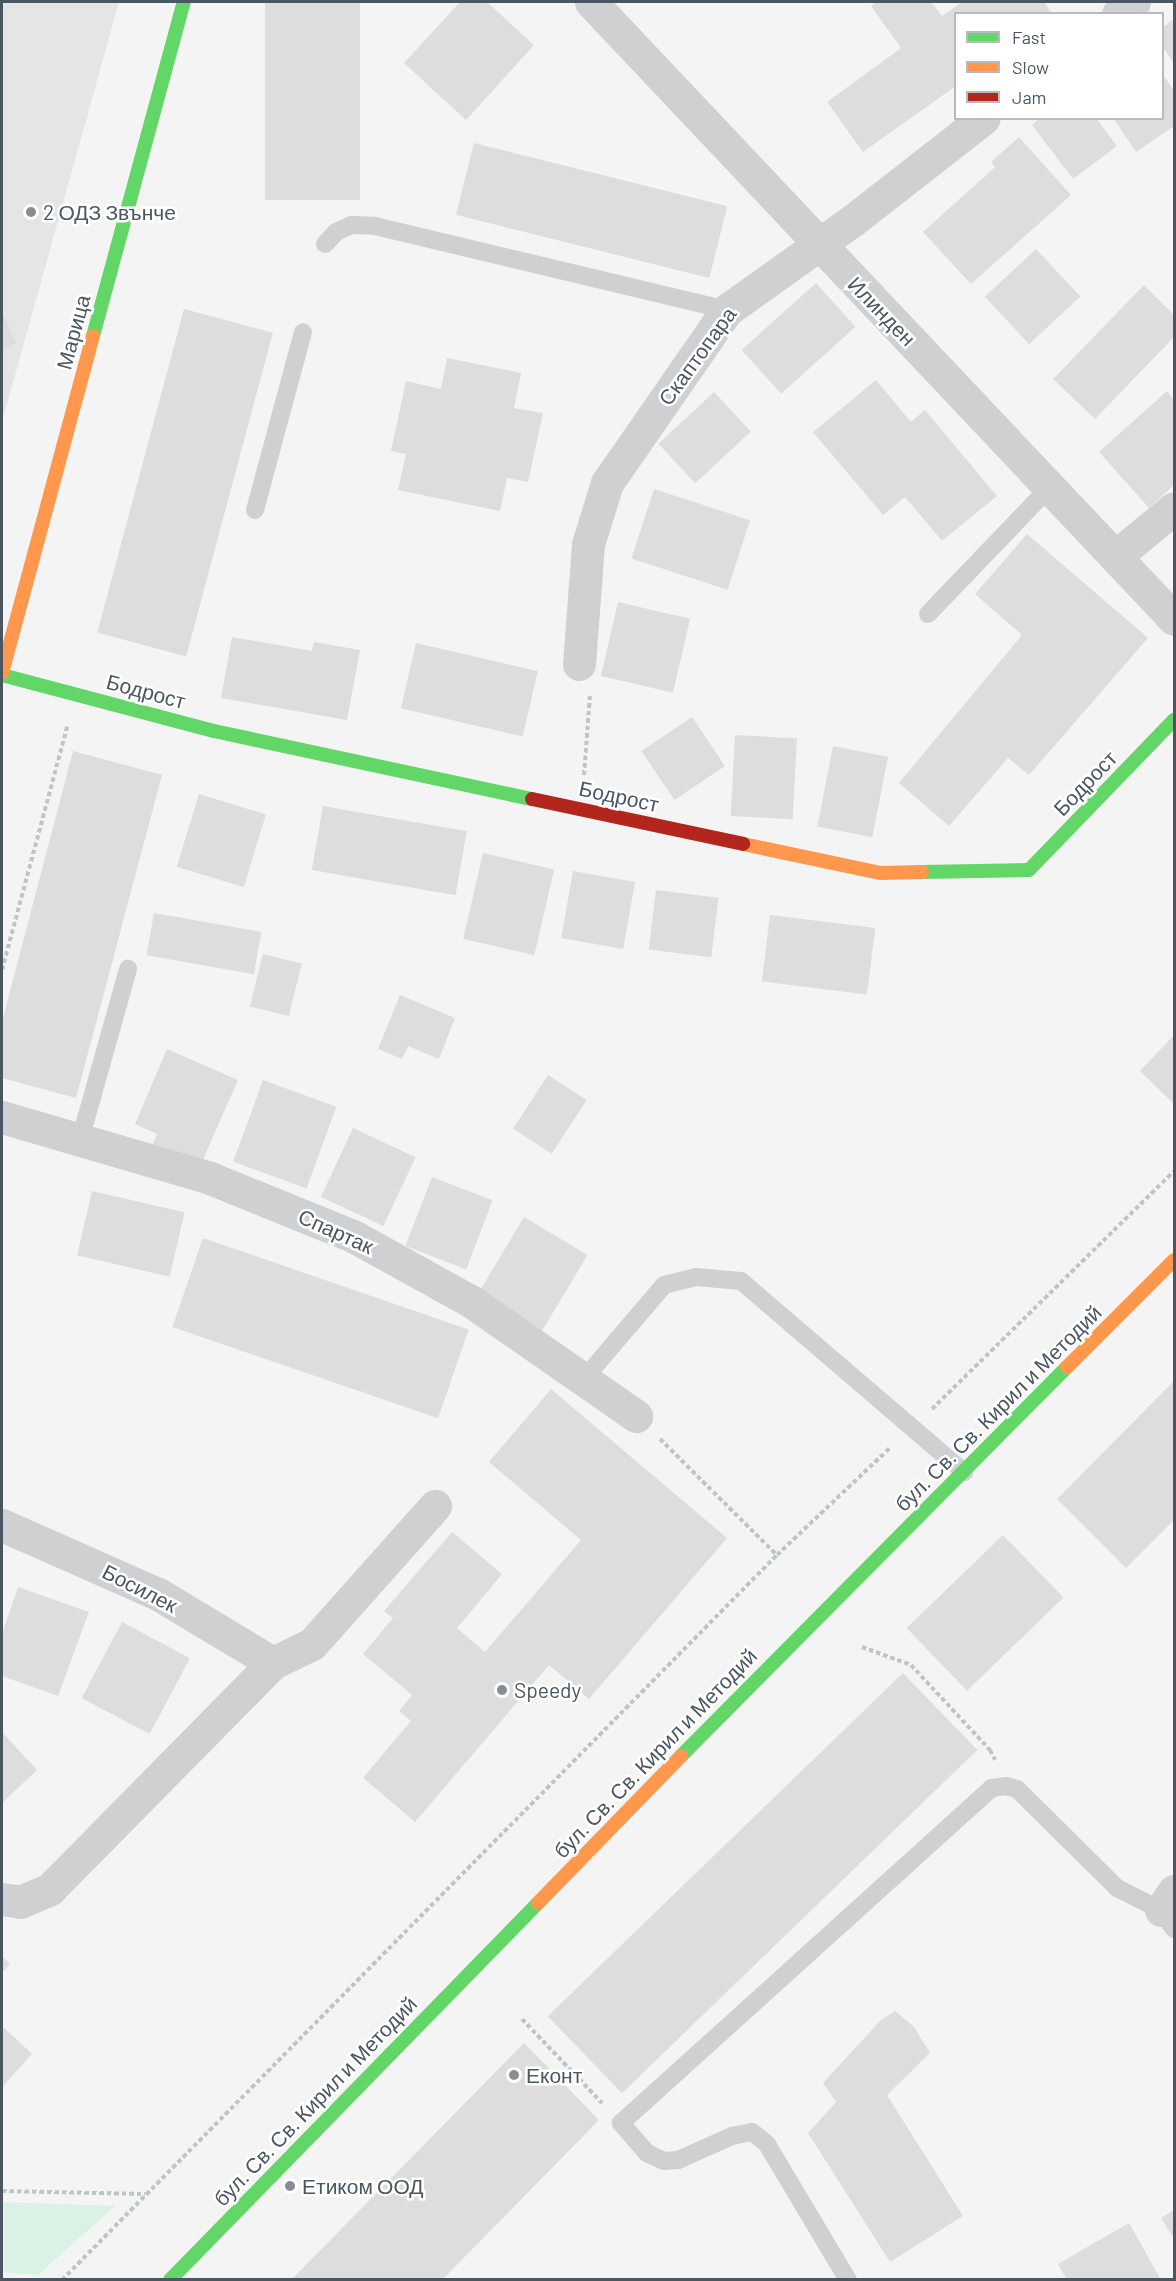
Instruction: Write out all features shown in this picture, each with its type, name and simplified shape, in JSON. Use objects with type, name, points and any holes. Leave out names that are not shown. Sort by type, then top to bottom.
[{"type":"street","name":"Марица","points":[[2,674],[184,2]]},
{"type":"street","name":"Илинден","points":[[591,2],[1174,619]]},
{"type":"street","points":[[1121,12],[1134,2]]},
{"type":"street","name":"Скаптопара","points":[[585,675],[588,544],[607,483],[727,310],[819,245],[981,120]]},
{"type":"street","points":[[1116,556],[1174,508]]},
{"type":"street","name":"Бодрост","points":[[2,674],[214,731],[881,873],[1029,870],[1174,720]]},
{"type":"street","name":"Спартак","points":[[2,1117],[210,1178],[353,1236],[472,1302],[636,1416]]},
{"type":"street","name":"бул. Св. Св. Кирил и Методий","points":[[170,2280],[1174,1260]]},
{"type":"street","points":[[2,1899],[20,1902],[50,1889],[273,1663],[312,1644],[435,1506]]},
{"type":"street","name":"Босилек","points":[[2,1525],[158,1594],[273,1663]]},
{"type":"lane","points":[[325,244],[336,232],[352,225],[375,226],[727,310]]},
{"type":"lane","points":[[255,510],[303,332]]},
{"type":"lane","points":[[928,614],[1050,487]]},
{"type":"lane","points":[[80,1140],[128,969]]},
{"type":"lane","points":[[583,1380],[664,1285],[696,1277],[741,1281],[910,1429],[964,1472]]},
{"type":"lane","points":[[848,2280],[767,2144],[752,2132],[732,2136],[678,2160],[664,2161],[647,2153],[621,2123],[992,1788],[1006,1786],[1017,1790],[1117,1888],[1170,1910]]},
{"type":"path","points":[[581,809],[585,675]]},
{"type":"path","points":[[2,970],[75,694]]},
{"type":"path","points":[[62,2280],[777,1555],[1174,1172]]},
{"type":"path","points":[[636,1416],[777,1555]]},
{"type":"path","points":[[862,1647],[912,1665],[990,1750],[1006,1786]]},
{"type":"path","points":[[522,2019],[621,2123]]},
{"type":"path","points":[[2,2192],[146,2194]]},
{"type":"shaded area","name":"2 ОДЗ Звънче","points":[[2,2],[119,2],[2,422]]},
{"type":"green space","points":[[2,2202],[115,2206],[38,2275],[2,2272]]},
{"type":"building","points":[[265,2],[360,2],[360,200],[265,200]]},
{"type":"building","points":[[460,2],[487,2],[534,45],[466,120],[404,63]]},
{"type":"building","points":[[877,2],[931,2],[942,16],[962,2],[1044,2],[1051,12],[954,12],[954,87],[863,152],[827,102],[901,48],[871,6]]},
{"type":"building","points":[[1174,19],[1174,63],[1164,49],[1164,26]]},
{"type":"building","points":[[1164,76],[1174,91],[1174,126],[1136,152],[1114,120],[1164,120]]},
{"type":"building","points":[[1038,120],[1098,120],[1117,146],[1073,179],[1032,125]]},
{"type":"building","points":[[1019,137],[1071,195],[971,284],[923,232],[995,167],[991,162]]},
{"type":"building","points":[[474,143],[727,206],[709,278],[456,215]]},
{"type":"building","points":[[1036,249],[1080,297],[1029,344],[985,297]]},
{"type":"building","points":[[816,283],[855,327],[781,394],[742,350]]},
{"type":"building","points":[[1144,285],[1174,315],[1174,337],[1095,419],[1053,379]]},
{"type":"building","points":[[184,309],[273,333],[186,656],[97,633]]},
{"type":"building","points":[[2,311],[16,343],[2,349]]},
{"type":"building","points":[[447,358],[521,373],[514,408],[543,413],[528,482],[507,478],[500,511],[398,490],[406,454],[391,451],[406,381],[441,389]]},
{"type":"building","points":[[876,380],[911,422],[925,410],[997,496],[942,541],[905,497],[883,515],[813,432]]},
{"type":"building","points":[[1167,391],[1174,400],[1174,485],[1149,508],[1099,452]]},
{"type":"building","points":[[714,392],[751,431],[695,483],[658,444]]},
{"type":"building","points":[[654,489],[750,520],[727,590],[631,558]]},
{"type":"building","points":[[1027,534],[1148,638],[1029,775],[1008,758],[949,826],[899,783],[1022,635],[975,594]]},
{"type":"building","points":[[618,602],[690,619],[673,693],[601,676]]},
{"type":"building","points":[[232,637],[312,651],[314,642],[360,650],[347,720],[221,698]]},
{"type":"building","points":[[416,643],[538,671],[523,736],[401,708]]},
{"type":"building","points":[[692,717],[725,766],[674,800],[641,751]]},
{"type":"building","points":[[735,735],[797,738],[793,819],[731,816]]},
{"type":"building","points":[[833,746],[888,757],[872,837],[817,826]]},
{"type":"building","points":[[73,751],[162,775],[76,1098],[2,1078],[2,1022]]},
{"type":"building","points":[[199,794],[266,814],[244,887],[177,867]]},
{"type":"building","points":[[323,806],[467,831],[455,895],[312,870]]},
{"type":"building","points":[[483,853],[554,869],[534,955],[463,939]]},
{"type":"building","points":[[573,871],[635,882],[623,949],[561,938]]},
{"type":"building","points":[[656,890],[719,898],[711,957],[649,950]]},
{"type":"building","points":[[154,913],[261,932],[254,974],[147,955]]},
{"type":"building","points":[[770,915],[875,928],[867,994],[762,982]]},
{"type":"building","points":[[263,954],[302,964],[289,1016],[250,1006]]},
{"type":"building","points":[[400,995],[455,1018],[439,1059],[408,1046],[402,1059],[378,1049]]},
{"type":"building","points":[[1174,1035],[1174,1104],[1140,1071]]},
{"type":"building","points":[[167,1049],[238,1080],[201,1164],[153,1144],[157,1134],[135,1124]]},
{"type":"building","points":[[548,1075],[587,1100],[552,1154],[513,1129]]},
{"type":"building","points":[[263,1080],[336,1107],[307,1188],[233,1162]]},
{"type":"building","points":[[353,1128],[416,1157],[383,1226],[321,1197]]},
{"type":"building","points":[[432,1177],[493,1200],[466,1269],[405,1246]]},
{"type":"building","points":[[92,1191],[185,1212],[170,1277],[77,1255]]},
{"type":"building","points":[[524,1217],[587,1255],[542,1331],[478,1293]]},
{"type":"building","points":[[203,1238],[469,1329],[438,1418],[172,1327]]},
{"type":"building","points":[[1174,1381],[1174,1520],[1126,1568],[1057,1499]]},
{"type":"building","points":[[551,1389],[727,1538],[589,1699],[549,1665],[415,1822],[363,1778],[411,1721],[399,1711],[412,1695],[363,1654],[393,1618],[384,1611],[452,1532],[502,1574],[457,1628],[485,1652],[581,1540],[489,1462]]},
{"type":"building","points":[[1003,1535],[1063,1598],[967,1691],[907,1628]]},
{"type":"building","points":[[18,1587],[89,1612],[58,1696],[2,1676],[2,1634]]},
{"type":"building","points":[[122,1622],[190,1658],[150,1734],[82,1698]]},
{"type":"building","points":[[903,1673],[977,1750],[622,2093],[548,2016]]},
{"type":"building","points":[[2,1732],[37,1770],[2,1803]]},
{"type":"building","points":[[2,1956],[10,1964],[2,1973]]},
{"type":"building","points":[[895,2011],[914,2027],[930,2053],[887,2095],[963,2216],[890,2262],[808,2133],[836,2102],[823,2083],[881,2020]]},
{"type":"building","points":[[2,2026],[32,2054],[2,2087]]},
{"type":"building","points":[[524,2043],[599,2120],[442,2280],[291,2280]]},
{"type":"building","points":[[1174,2210],[1174,2239],[1161,2218]]},
{"type":"building","points":[[1129,2223],[1161,2280],[1067,2280],[1058,2264]]},
{"type":"traffic: fast","points":[[93,336],[184,2]]},
{"type":"traffic: fast","points":[[2,675],[214,731],[532,799]]},
{"type":"traffic: fast","points":[[922,872],[1029,870],[1174,720]]},
{"type":"traffic: fast","points":[[681,1756],[1067,1367]]},
{"type":"traffic: fast","points":[[170,2280],[538,1903]]},
{"type":"traffic: slow","points":[[2,673],[93,336]]},
{"type":"traffic: slow","points":[[743,844],[881,873],[922,872]]},
{"type":"traffic: slow","points":[[1067,1367],[1174,1260]]},
{"type":"traffic: slow","points":[[538,1903],[681,1756]]},
{"type":"traffic: jam","points":[[532,799],[743,844]]},
{"type":"place","name":"2 ОДЗ Звънче","points":[[31,212]]},
{"type":"place","name":"Speedy","points":[[502,1690]]},
{"type":"place","name":"Еконт","points":[[514,2075]]},
{"type":"place","name":"Етиком ООД","points":[[290,2186]]}]
